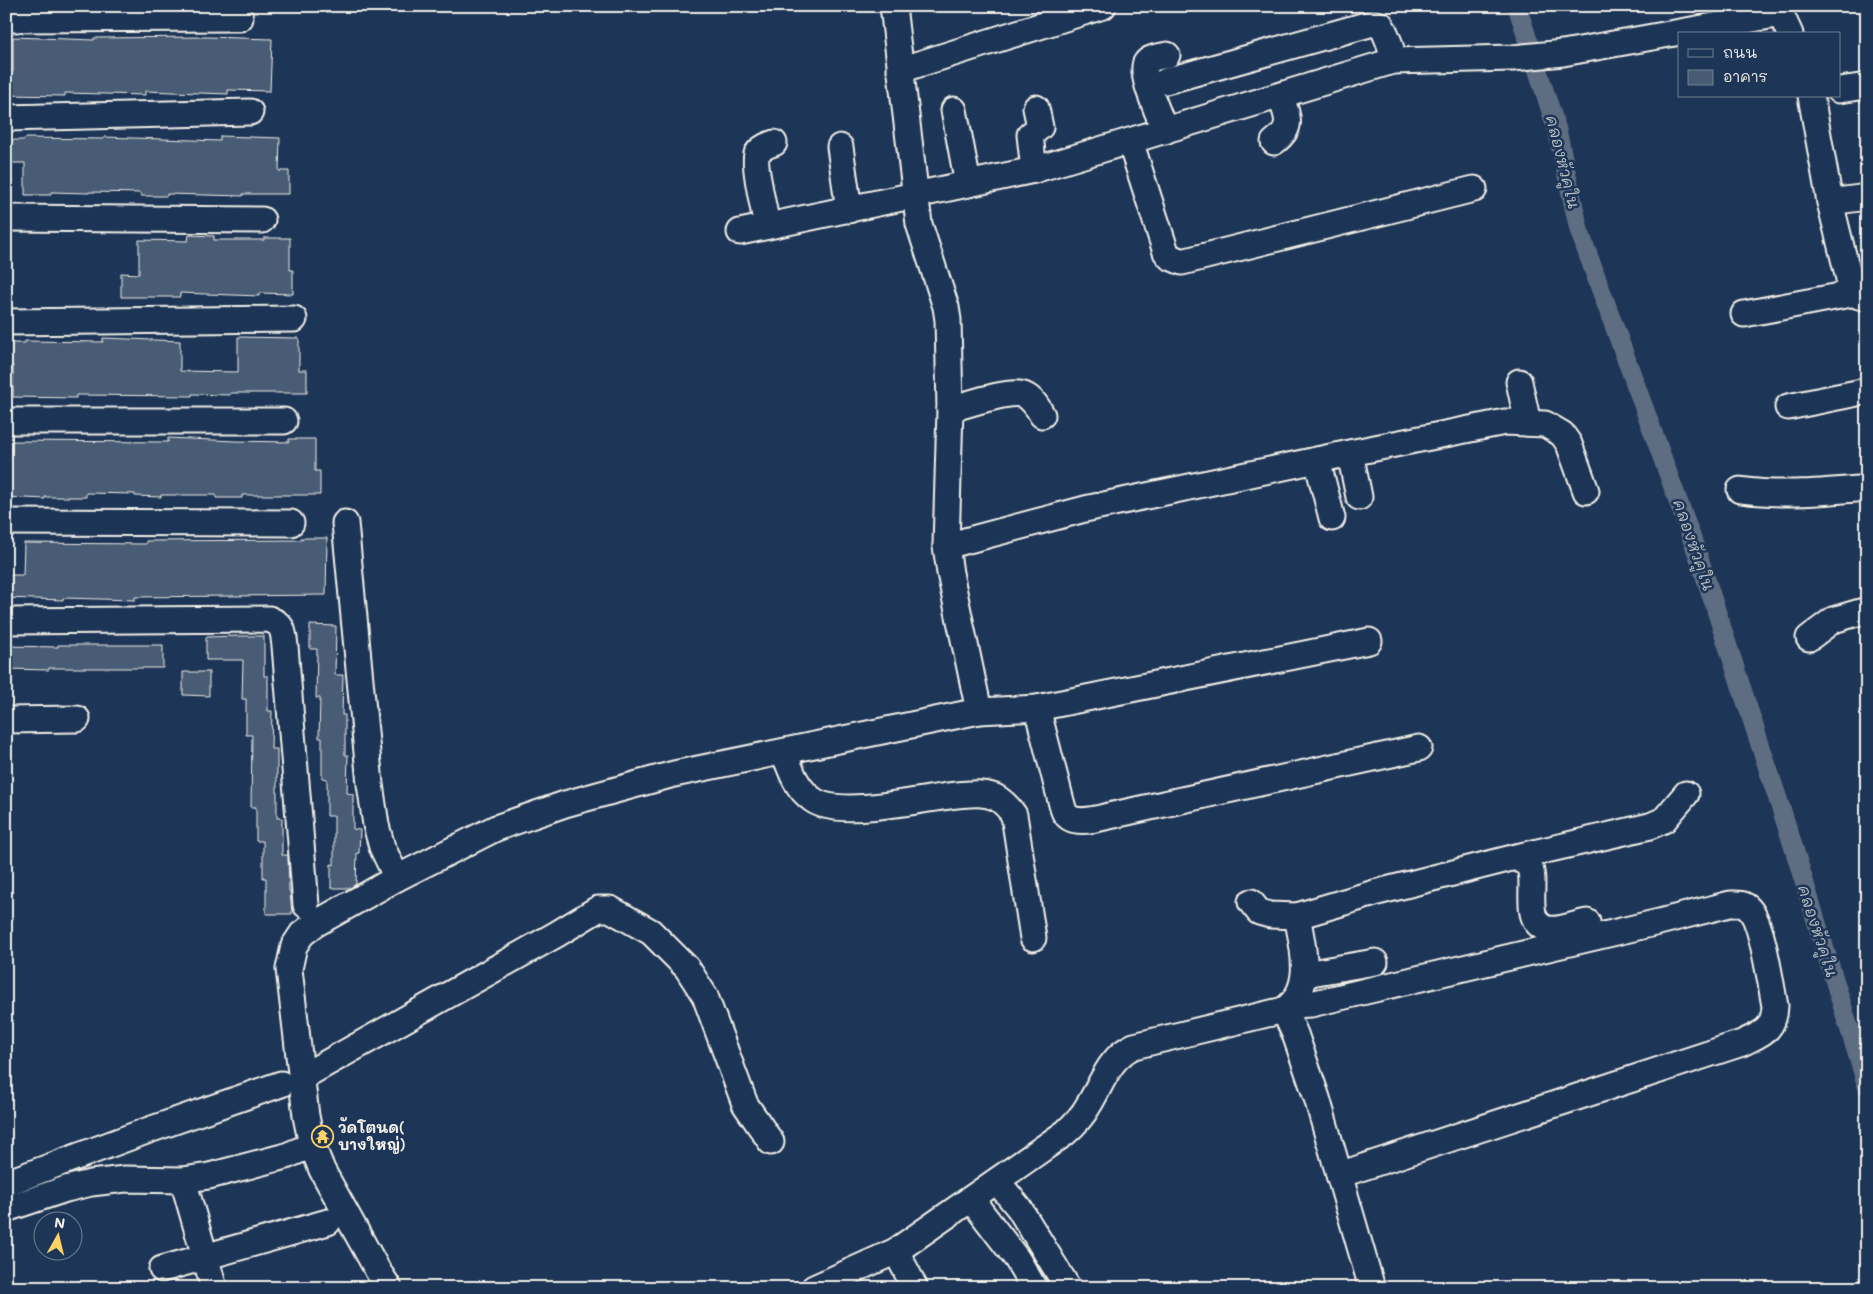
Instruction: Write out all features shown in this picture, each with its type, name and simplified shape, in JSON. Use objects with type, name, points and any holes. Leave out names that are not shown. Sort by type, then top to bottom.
[{"type":"street","points":[[893,6],[916,207],[919,224],[947,314],[950,410],[946,546],[979,712]]},
{"type":"street","points":[[900,70],[1103,6]]},
{"type":"street","points":[[6,19],[240,18]]},
{"type":"street","points":[[1695,32],[1783,18]]},
{"type":"street","points":[[1166,81],[1373,23],[1381,25],[1384,30],[1392,49],[1393,61]]},
{"type":"street","points":[[740,232],[1034,170],[1393,61],[1513,58],[1563,53],[1678,35]]},
{"type":"street","points":[[1166,131],[1144,68],[1151,59],[1168,55]]},
{"type":"street","points":[[1840,90],[1867,86]]},
{"type":"street","points":[[1274,142],[1283,136],[1288,124],[1288,118],[1280,96]]},
{"type":"street","points":[[1811,98],[1830,202],[1851,287],[1861,296]]},
{"type":"street","points":[[1034,170],[1030,135],[1040,127],[1036,108]]},
{"type":"street","points":[[954,110],[968,184]]},
{"type":"street","points":[[6,118],[250,112]]},
{"type":"street","points":[[1130,141],[1166,252],[1170,257],[1182,262],[1474,189]]},
{"type":"street","points":[[767,226],[756,165],[757,154],[765,147],[774,143]]},
{"type":"street","points":[[840,147],[849,210]]},
{"type":"street","points":[[1830,202],[1867,197]]},
{"type":"street","points":[[6,218],[262,220]]},
{"type":"street","points":[[1744,314],[1861,296]]},
{"type":"street","points":[[6,322],[294,318]]},
{"type":"street","points":[[1519,382],[1528,423]]},
{"type":"street","points":[[1788,407],[1867,391]]},
{"type":"street","points":[[950,410],[1008,394],[1019,394],[1030,398],[1042,415]]},
{"type":"street","points":[[6,422],[284,421]]},
{"type":"street","points":[[946,546],[1085,510],[1505,422],[1545,424],[1562,434],[1570,444],[1586,491]]},
{"type":"street","points":[[1350,453],[1359,497]]},
{"type":"street","points":[[1317,460],[1332,518]]},
{"type":"street","points":[[1740,490],[1765,494],[1796,494],[1867,488]]},
{"type":"street","points":[[6,522],[291,523]]},
{"type":"street","points":[[345,523],[370,784],[376,825],[382,847],[397,878]]},
{"type":"street","points":[[1809,638],[1833,620],[1867,610]]},
{"type":"street","points":[[6,621],[269,619],[278,622],[283,629],[285,646],[306,905]]},
{"type":"street","points":[[389,1288],[322,1170],[312,1145],[306,1116],[291,1081],[289,968],[294,946],[302,934],[315,924],[397,878],[496,828],[565,804],[674,774],[979,712],[1037,708],[1369,641]]},
{"type":"street","points":[[1037,708],[1060,801],[1064,813],[1072,820],[1088,820],[1109,816],[1419,748]]},
{"type":"street","points":[[6,720],[77,720]]},
{"type":"street","points":[[784,752],[794,779],[801,789],[815,802],[835,807],[865,808],[980,793],[995,797],[1007,806],[1014,815],[1033,938]]},
{"type":"street","points":[[1251,902],[1259,912],[1270,915],[1297,916],[1378,892],[1650,826],[1664,820],[1686,794]]},
{"type":"street","points":[[1516,857],[1528,864],[1531,872],[1533,914],[1539,923],[1547,929],[1556,929],[1704,894]]},
{"type":"street","points":[[814,1288],[896,1251],[1065,1133],[1078,1121],[1116,1058],[1123,1051],[1134,1046],[1288,1007],[1311,1004],[1730,904],[1742,904],[1749,908],[1755,916],[1775,1006],[1770,1026],[1763,1033],[1742,1043],[1339,1175]]},
{"type":"street","points":[[6,1183],[149,1130],[291,1081],[557,934],[598,909],[610,909],[651,932],[687,968],[705,996],[745,1104],[772,1142]]},
{"type":"street","points":[[1288,1007],[1301,990],[1305,974],[1303,948],[1297,916]]},
{"type":"street","points":[[1305,974],[1375,962]]},
{"type":"street","points":[[1288,1007],[1295,1034],[1318,1098],[1372,1288]]},
{"type":"street","points":[[6,1209],[66,1189],[91,1183],[125,1179],[183,1180],[209,1176],[286,1156],[312,1145]]},
{"type":"street","points":[[183,1180],[214,1288]]},
{"type":"street","points":[[997,1180],[1018,1208],[1068,1288]]},
{"type":"street","points":[[971,1199],[1017,1260],[1034,1288]]},
{"type":"street","points":[[162,1269],[328,1222]]},
{"type":"street","points":[[896,1251],[915,1288]]},
{"type":"building","points":[[13,37],[94,40],[94,38],[207,37],[272,39],[270,91],[228,90],[228,94],[145,91],[145,95],[65,93],[65,96],[6,95],[6,72],[13,72]]},
{"type":"building","points":[[220,136],[280,138],[279,171],[289,171],[289,194],[243,194],[243,196],[167,194],[167,196],[141,196],[141,193],[51,192],[51,195],[25,195],[25,163],[6,163],[6,140],[24,140],[25,138],[104,139],[104,137],[220,141]]},
{"type":"building","points":[[189,235],[214,236],[214,240],[290,238],[290,270],[293,270],[293,294],[259,293],[259,296],[180,293],[180,297],[121,297],[121,273],[139,274],[139,240],[188,241]]},
{"type":"building","points":[[238,337],[299,338],[299,370],[307,370],[307,393],[230,393],[230,395],[192,394],[192,396],[76,395],[76,398],[13,397],[13,366],[6,366],[6,343],[25,343],[25,341],[103,342],[103,338],[180,341],[180,371],[238,372]]},
{"type":"building","points":[[168,438],[289,442],[289,439],[315,439],[315,471],[320,471],[320,495],[242,495],[242,498],[216,498],[216,495],[161,495],[161,497],[135,496],[135,494],[86,493],[86,497],[45,497],[45,499],[6,497],[6,441],[168,442]]},
{"type":"building","points":[[301,538],[327,538],[326,595],[135,597],[135,600],[6,598],[6,575],[23,575],[24,543],[146,544],[146,541],[301,540]]},
{"type":"building","points":[[310,625],[336,626],[335,675],[343,675],[342,715],[345,715],[345,755],[348,755],[347,793],[353,794],[353,829],[360,830],[356,884],[350,888],[331,888],[331,864],[334,865],[334,816],[327,816],[327,779],[322,778],[322,738],[319,738],[320,698],[316,698],[317,649],[310,649]]},
{"type":"building","points":[[264,636],[264,676],[268,676],[268,711],[272,711],[271,749],[277,749],[277,818],[282,818],[282,855],[288,855],[292,914],[266,914],[266,878],[263,878],[263,841],[256,841],[256,807],[251,807],[252,735],[246,735],[246,699],[242,699],[243,660],[206,660],[206,637]]},
{"type":"building","points":[[58,645],[163,645],[163,668],[6,669],[6,646],[58,647]]},
{"type":"building","points":[[183,672],[209,672],[209,696],[183,695]]},
{"type":"waterway","name":"คลองหัวคูใน","points":[[1517,6],[1557,130],[1579,230],[1699,558],[1791,839],[1867,1086]]},
{"type":"place","name":"วัดโตนด( บางใหญ่)","points":[[322,1137]]}]
